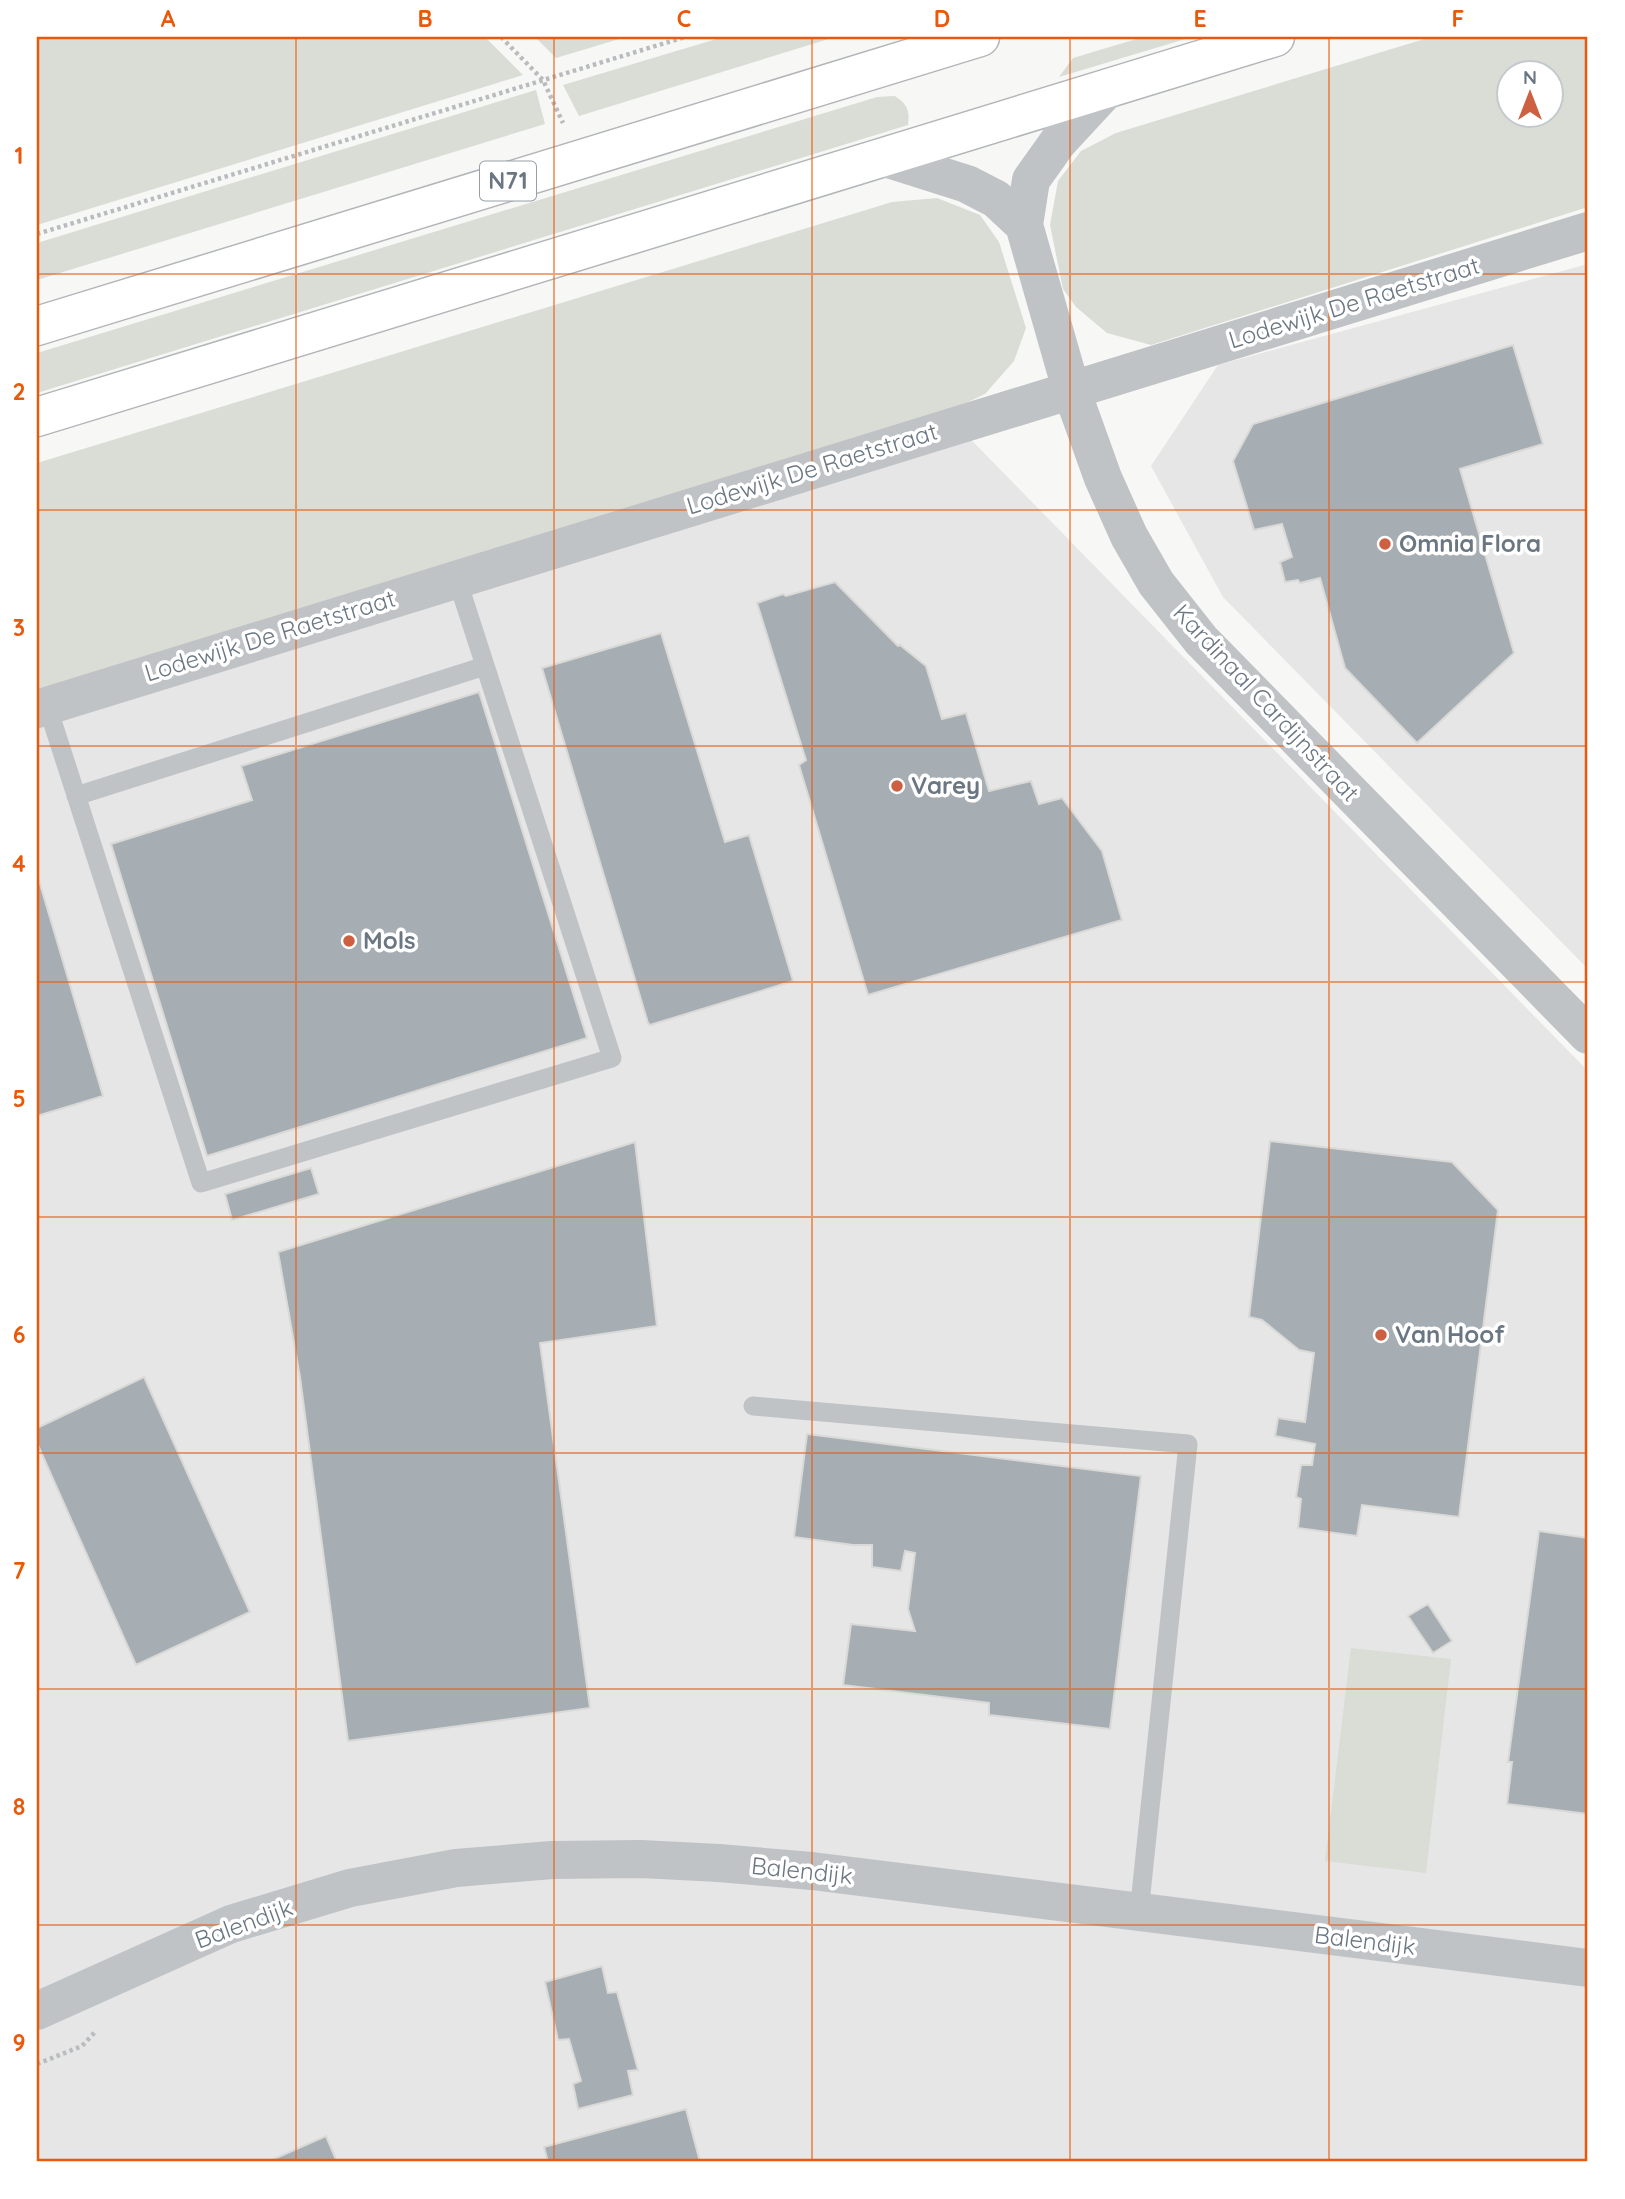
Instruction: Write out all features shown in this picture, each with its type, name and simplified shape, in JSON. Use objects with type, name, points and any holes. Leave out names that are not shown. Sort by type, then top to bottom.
[{"type":"highway","name":"N71","points":[[37,326],[980,37]]},
{"type":"highway","points":[[37,416],[1275,37]]},
{"type":"street","name":"Kardinaal Cardijnstraat","points":[[1108,88],[1058,142],[1031,180],[1024,225],[1071,389],[1091,448],[1129,536],[1156,583],[1201,640],[1588,1035]]},
{"type":"street","points":[[885,158],[967,184],[996,199],[1024,225]]},
{"type":"street","name":"Lodewijk De Raetstraat","points":[[42,707],[1588,231]]},
{"type":"street","name":"Balendijk","points":[[37,2011],[231,1924],[350,1888],[470,1867],[552,1860],[641,1859],[811,1871],[1588,1968]]},
{"type":"lane","points":[[42,707],[76,796],[201,1183],[612,1058],[457,579]]},
{"type":"lane","points":[[76,796],[485,666]]},
{"type":"lane","points":[[753,1406],[1188,1444],[1139,1913]]},
{"type":"path","points":[[501,37],[543,80],[580,159]]},
{"type":"path","points":[[37,234],[685,37]]},
{"type":"path","points":[[37,2064],[82,2046],[100,2026]]},
{"type":"shaded area","points":[[37,37],[485,37],[523,75],[37,225]]},
{"type":"shaded area","points":[[535,37],[626,37],[556,58]]},
{"type":"shaded area","points":[[723,37],[835,37],[579,116],[563,85]]},
{"type":"shaded area","points":[[1143,37],[1192,37],[1059,77],[1073,58]]},
{"type":"shaded area","points":[[1431,37],[1588,37],[1588,207],[1151,345],[1107,333],[1076,307],[1063,289],[1050,225],[1058,181],[1081,151],[1116,133]]},
{"type":"shaded area","points":[[536,90],[545,124],[37,280],[37,243]]},
{"type":"shaded area","points":[[895,96],[907,108],[908,125],[37,393],[37,353],[877,97]]},
{"type":"shaded area","points":[[937,198],[980,215],[999,242],[1026,328],[1014,361],[985,394],[945,413],[37,690],[37,463],[892,202]]},
{"type":"shaded area","points":[[1588,264],[1588,969],[1223,597],[1151,466],[1218,365]]},
{"type":"shaded area","points":[[945,413],[1588,1071],[1588,2162],[37,2162],[37,690]]},
{"type":"shaded area","points":[[1351,1648],[1451,1659],[1426,1873],[1325,1861]]},
{"type":"building","name":"Omnia Flora","points":[[1513,345],[1543,444],[1460,469],[1514,653],[1417,743],[1345,668],[1320,578],[1300,583],[1298,580],[1285,582],[1280,562],[1292,557],[1282,524],[1254,530],[1233,461],[1253,424]]},
{"type":"building","name":"Varey","points":[[835,582],[898,646],[926,666],[942,719],[966,713],[989,791],[1031,781],[1039,804],[1062,798],[1102,851],[1122,920],[868,995],[799,765],[806,760],[757,603]]},
{"type":"building","points":[[661,633],[725,842],[749,835],[793,981],[650,1025],[542,668]]},
{"type":"building","name":"Mols","points":[[479,692],[587,1038],[207,1156],[111,844],[252,800],[241,766]]},
{"type":"building","points":[[37,874],[103,1096],[37,1116]]},
{"type":"building","name":"Van Hoof","points":[[1270,1141],[1452,1162],[1498,1210],[1459,1517],[1362,1505],[1357,1536],[1298,1528],[1301,1499],[1296,1497],[1301,1465],[1312,1465],[1315,1444],[1275,1436],[1278,1418],[1305,1422],[1314,1353],[1299,1350],[1262,1320],[1249,1317]]},
{"type":"building","points":[[635,1142],[657,1326],[540,1343],[590,1708],[348,1741],[300,1377],[278,1252]]},
{"type":"building","points":[[311,1168],[319,1194],[232,1220],[225,1194]]},
{"type":"building","points":[[144,1377],[250,1612],[136,1665],[37,1443],[37,1428]]},
{"type":"building","points":[[807,1434],[1141,1476],[1110,1729],[989,1715],[989,1703],[843,1685],[851,1624],[915,1631],[908,1609],[915,1553],[905,1551],[901,1571],[872,1567],[872,1545],[794,1537]]},
{"type":"building","points":[[1539,1531],[1588,1538],[1588,1814],[1507,1804],[1512,1762],[1508,1762]]},
{"type":"building","points":[[1428,1604],[1452,1641],[1433,1653],[1408,1616]]},
{"type":"building","points":[[602,1966],[608,1993],[617,1992],[638,2070],[628,2071],[633,2095],[578,2109],[573,2084],[581,2081],[569,2039],[558,2040],[545,1982]]},
{"type":"building","points":[[686,2109],[700,2162],[548,2162],[544,2147]]},
{"type":"building","points":[[326,2136],[337,2162],[267,2162]]},
{"type":"place","name":"Omnia Flora","points":[[1385,544]]},
{"type":"place","name":"Varey","points":[[897,786]]},
{"type":"place","name":"Mols","points":[[349,941]]},
{"type":"place","name":"Van Hoof","points":[[1381,1335]]}]
